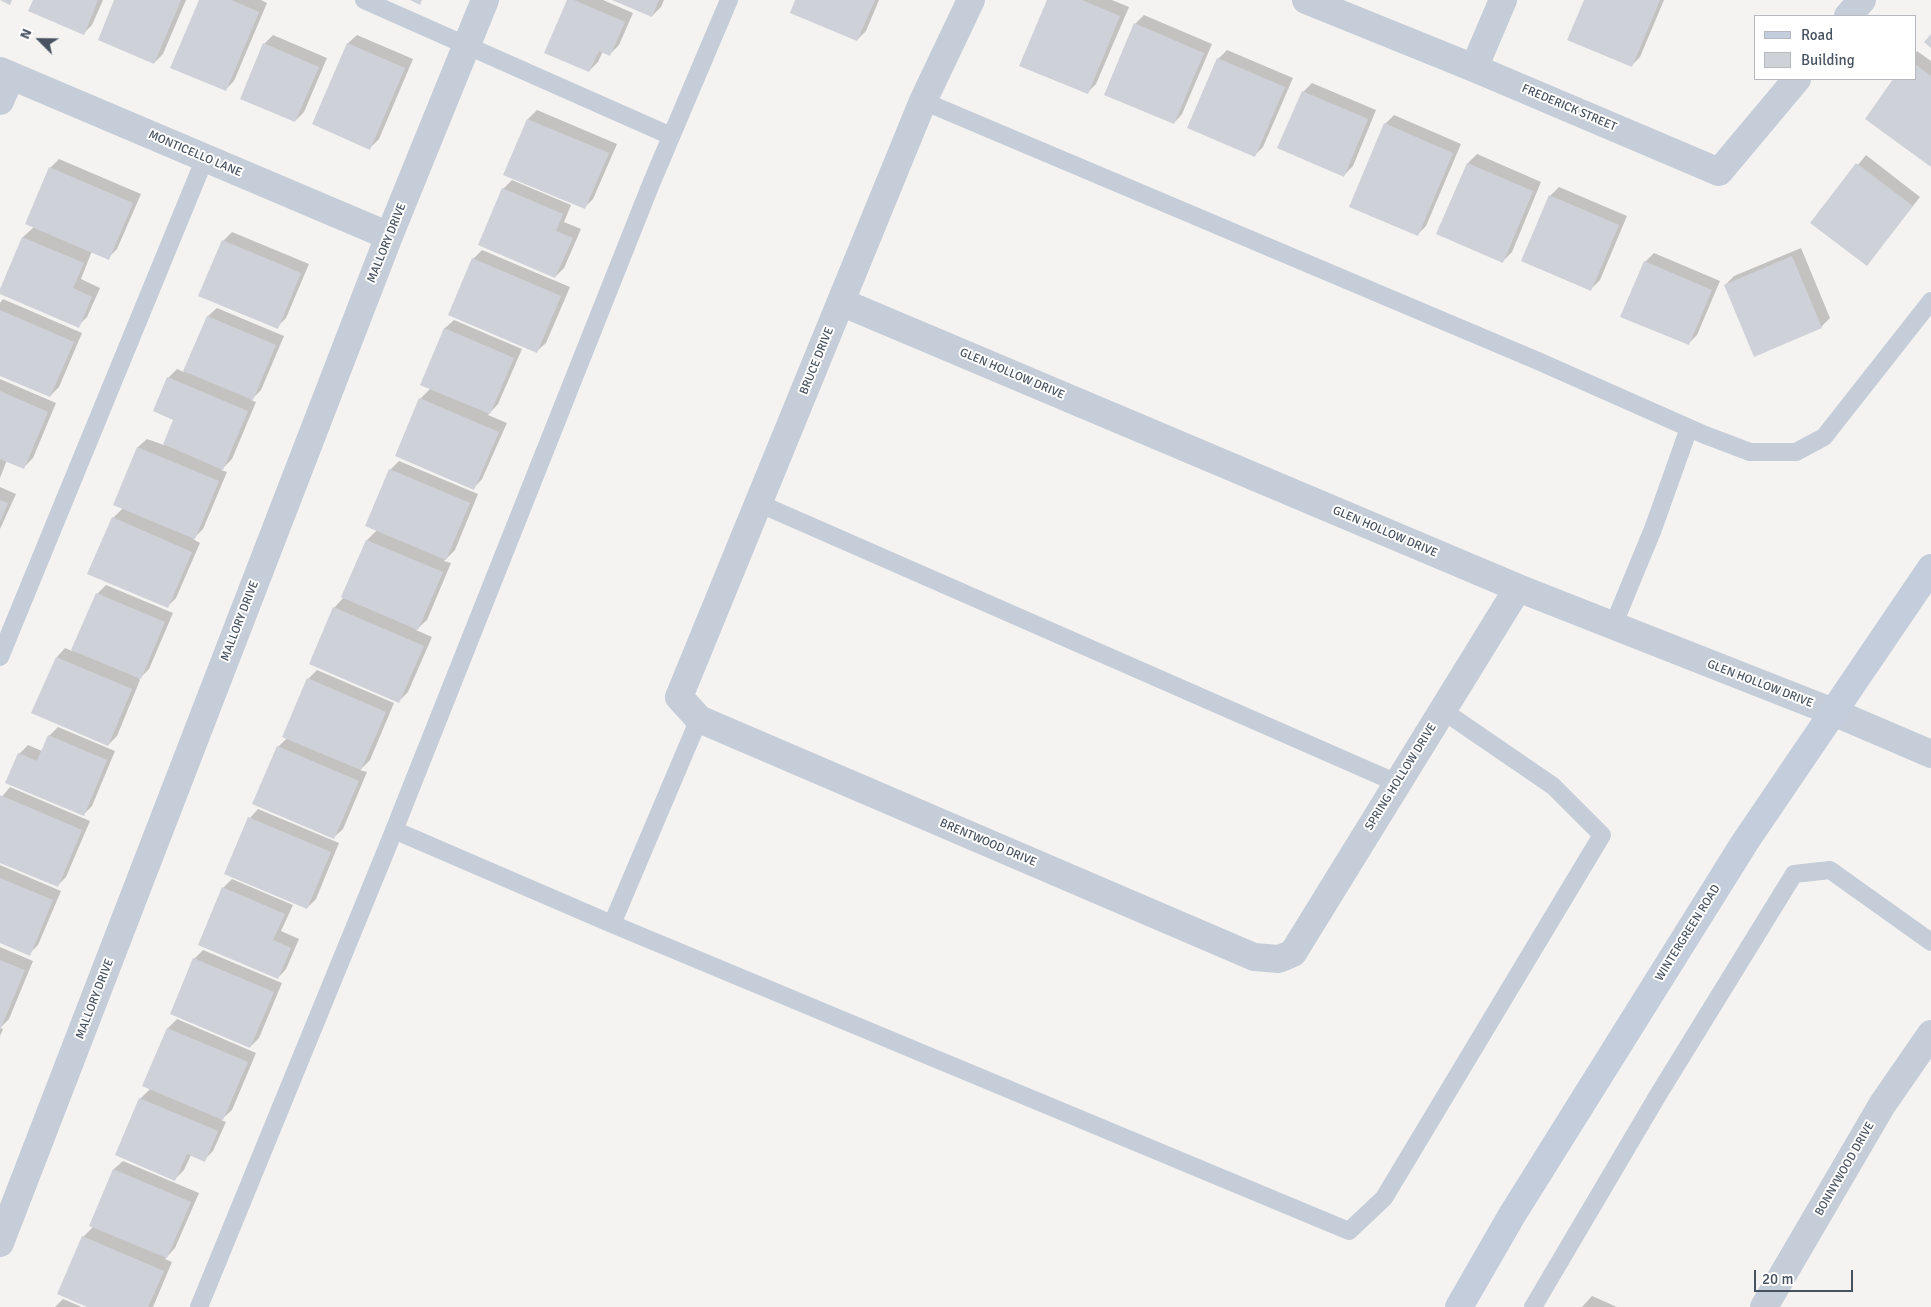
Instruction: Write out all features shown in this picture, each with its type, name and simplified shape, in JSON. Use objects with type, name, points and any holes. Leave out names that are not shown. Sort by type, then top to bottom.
[{"type":"street","name":"MALLORY DRIVE","points":[[0,1243],[389,236],[485,0]]},
{"type":"street","name":"BRUCE DRIVE","points":[[699,719],[679,696],[923,101],[971,0]]},
{"type":"street","name":"FREDERICK STREET","points":[[1306,0],[1474,68],[1719,172],[1795,80]]},
{"type":"street","points":[[1474,68],[1503,0]]},
{"type":"street","points":[[1849,15],[1862,0]]},
{"type":"street","points":[[0,101],[5,73]]},
{"type":"street","name":"MONTICELLO LANE","points":[[5,73],[389,236]]},
{"type":"street","name":"GLEN HOLLOW DRIVE","points":[[841,302],[1518,588],[1833,712],[1931,754]]},
{"type":"street","name":"WINTERGREEN ROAD","points":[[1459,1307],[1512,1215],[1744,842],[1931,568]]},
{"type":"street","name":"SPRING HOLLOW DRIVE","points":[[1279,959],[1294,953],[1397,782],[1518,588]]},
{"type":"street","name":"BRENTWOOD DRIVE","points":[[699,719],[1254,957],[1279,959]]},
{"type":"street","name":"BONNYWOOD DRIVE","points":[[1764,1307],[1882,1105],[1931,1034]]},
{"type":"lane","points":[[364,0],[671,136]]},
{"type":"lane","points":[[199,1307],[394,830],[671,136],[729,0]]},
{"type":"lane","points":[[923,101],[1538,361],[1689,428],[1750,452],[1796,452],[1824,437],[1931,301]]},
{"type":"lane","points":[[0,657],[205,158]]},
{"type":"lane","points":[[1613,626],[1653,529],[1689,428]]},
{"type":"lane","points":[[758,503],[1397,782]]},
{"type":"lane","points":[[394,830],[612,924],[1349,1231],[1384,1198],[1602,835],[1553,786],[1442,710]]},
{"type":"lane","points":[[612,924],[699,719]]},
{"type":"lane","points":[[1533,1307],[1658,1095],[1794,874],[1830,870],[1931,942]]},
{"type":"building","points":[[0,0],[12,0],[10,5]]},
{"type":"building","points":[[33,0],[98,0],[84,35],[28,11]]},
{"type":"building","points":[[114,0],[181,0],[154,64],[98,40]]},
{"type":"building","points":[[199,0],[231,0],[259,12],[226,91],[170,68]]},
{"type":"building","points":[[410,0],[422,0],[420,5]]},
{"type":"building","points":[[567,0],[574,0],[625,22],[610,56],[599,51],[589,72],[544,53]]},
{"type":"building","points":[[612,0],[659,0],[652,17]]},
{"type":"building","points":[[795,0],[875,0],[857,41],[790,13]]},
{"type":"building","points":[[1047,0],[1082,0],[1120,16],[1088,94],[1019,66]]},
{"type":"building","points":[[1584,0],[1660,0],[1632,67],[1567,40]]},
{"type":"building","points":[[1134,23],[1204,53],[1174,124],[1104,95]]},
{"type":"building","points":[[1931,34],[1931,48],[1924,42]]},
{"type":"building","points":[[263,43],[319,67],[295,122],[240,99]]},
{"type":"building","points":[[347,43],[405,68],[370,150],[312,124]]},
{"type":"building","points":[[1217,58],[1285,87],[1255,157],[1187,128]]},
{"type":"building","points":[[1916,65],[1931,76],[1931,167],[1865,119],[1892,80],[1916,80]]},
{"type":"building","points":[[1302,91],[1368,119],[1344,177],[1277,148]]},
{"type":"building","points":[[527,119],[609,153],[585,209],[503,175]]},
{"type":"building","points":[[1384,123],[1453,153],[1418,236],[1349,207]]},
{"type":"building","points":[[1467,163],[1533,191],[1503,263],[1436,234]]},
{"type":"building","points":[[1856,163],[1913,206],[1867,266],[1810,223]]},
{"type":"building","points":[[49,167],[133,203],[109,260],[25,224]]},
{"type":"building","points":[[502,188],[563,214],[556,231],[573,238],[555,278],[478,245]]},
{"type":"building","points":[[1549,195],[1619,225],[1591,291],[1521,261]]},
{"type":"building","points":[[22,237],[84,263],[73,288],[92,297],[79,328],[0,294],[0,289]]},
{"type":"building","points":[[222,240],[301,273],[278,329],[198,296]]},
{"type":"building","points":[[1792,256],[1822,328],[1754,357],[1724,285]]},
{"type":"building","points":[[472,258],[561,296],[537,353],[448,315]]},
{"type":"building","points":[[1644,261],[1712,290],[1689,345],[1620,317]]},
{"type":"building","points":[[0,310],[74,342],[50,397],[0,376]]},
{"type":"building","points":[[207,316],[276,345],[253,400],[183,371]]},
{"type":"building","points":[[444,328],[514,358],[490,414],[420,385]]},
{"type":"building","points":[[167,377],[248,411],[223,470],[163,444],[173,420],[153,411]]},
{"type":"building","points":[[0,391],[48,412],[24,469],[0,459]]},
{"type":"building","points":[[419,398],[499,432],[474,490],[395,456]]},
{"type":"building","points":[[137,447],[219,481],[195,539],[113,505]]},
{"type":"building","points":[[389,469],[470,503],[446,560],[365,526]]},
{"type":"building","points":[[0,500],[8,503],[0,522]]},
{"type":"building","points":[[112,517],[192,552],[168,608],[87,574]]},
{"type":"building","points":[[366,540],[443,572],[418,630],[341,597]]},
{"type":"building","points":[[96,593],[165,622],[141,679],[71,650]]},
{"type":"building","points":[[333,607],[424,646],[399,703],[309,664]]},
{"type":"building","points":[[56,657],[132,689],[108,746],[31,713]]},
{"type":"building","points":[[307,678],[386,712],[361,770],[282,737]]},
{"type":"building","points":[[48,735],[107,760],[84,816],[5,783],[18,753],[37,761]]},
{"type":"building","points":[[277,746],[359,781],[334,839],[252,804]]},
{"type":"building","points":[[0,795],[82,830],[58,887],[0,863]]},
{"type":"building","points":[[248,817],[331,852],[307,909],[224,874]]},
{"type":"building","points":[[0,878],[53,900],[30,956],[0,943]]},
{"type":"building","points":[[222,887],[285,914],[273,940],[291,948],[278,979],[198,945]]},
{"type":"building","points":[[193,958],[274,992],[250,1048],[170,1014]]},
{"type":"building","points":[[0,960],[25,970],[0,1030]]},
{"type":"building","points":[[167,1028],[248,1062],[223,1120],[142,1086]]},
{"type":"building","points":[[139,1098],[218,1131],[205,1162],[187,1154],[175,1181],[115,1155]]},
{"type":"building","points":[[113,1169],[191,1202],[167,1258],[89,1226]]},
{"type":"building","points":[[82,1236],[164,1271],[148,1307],[87,1307],[57,1294]]}]
